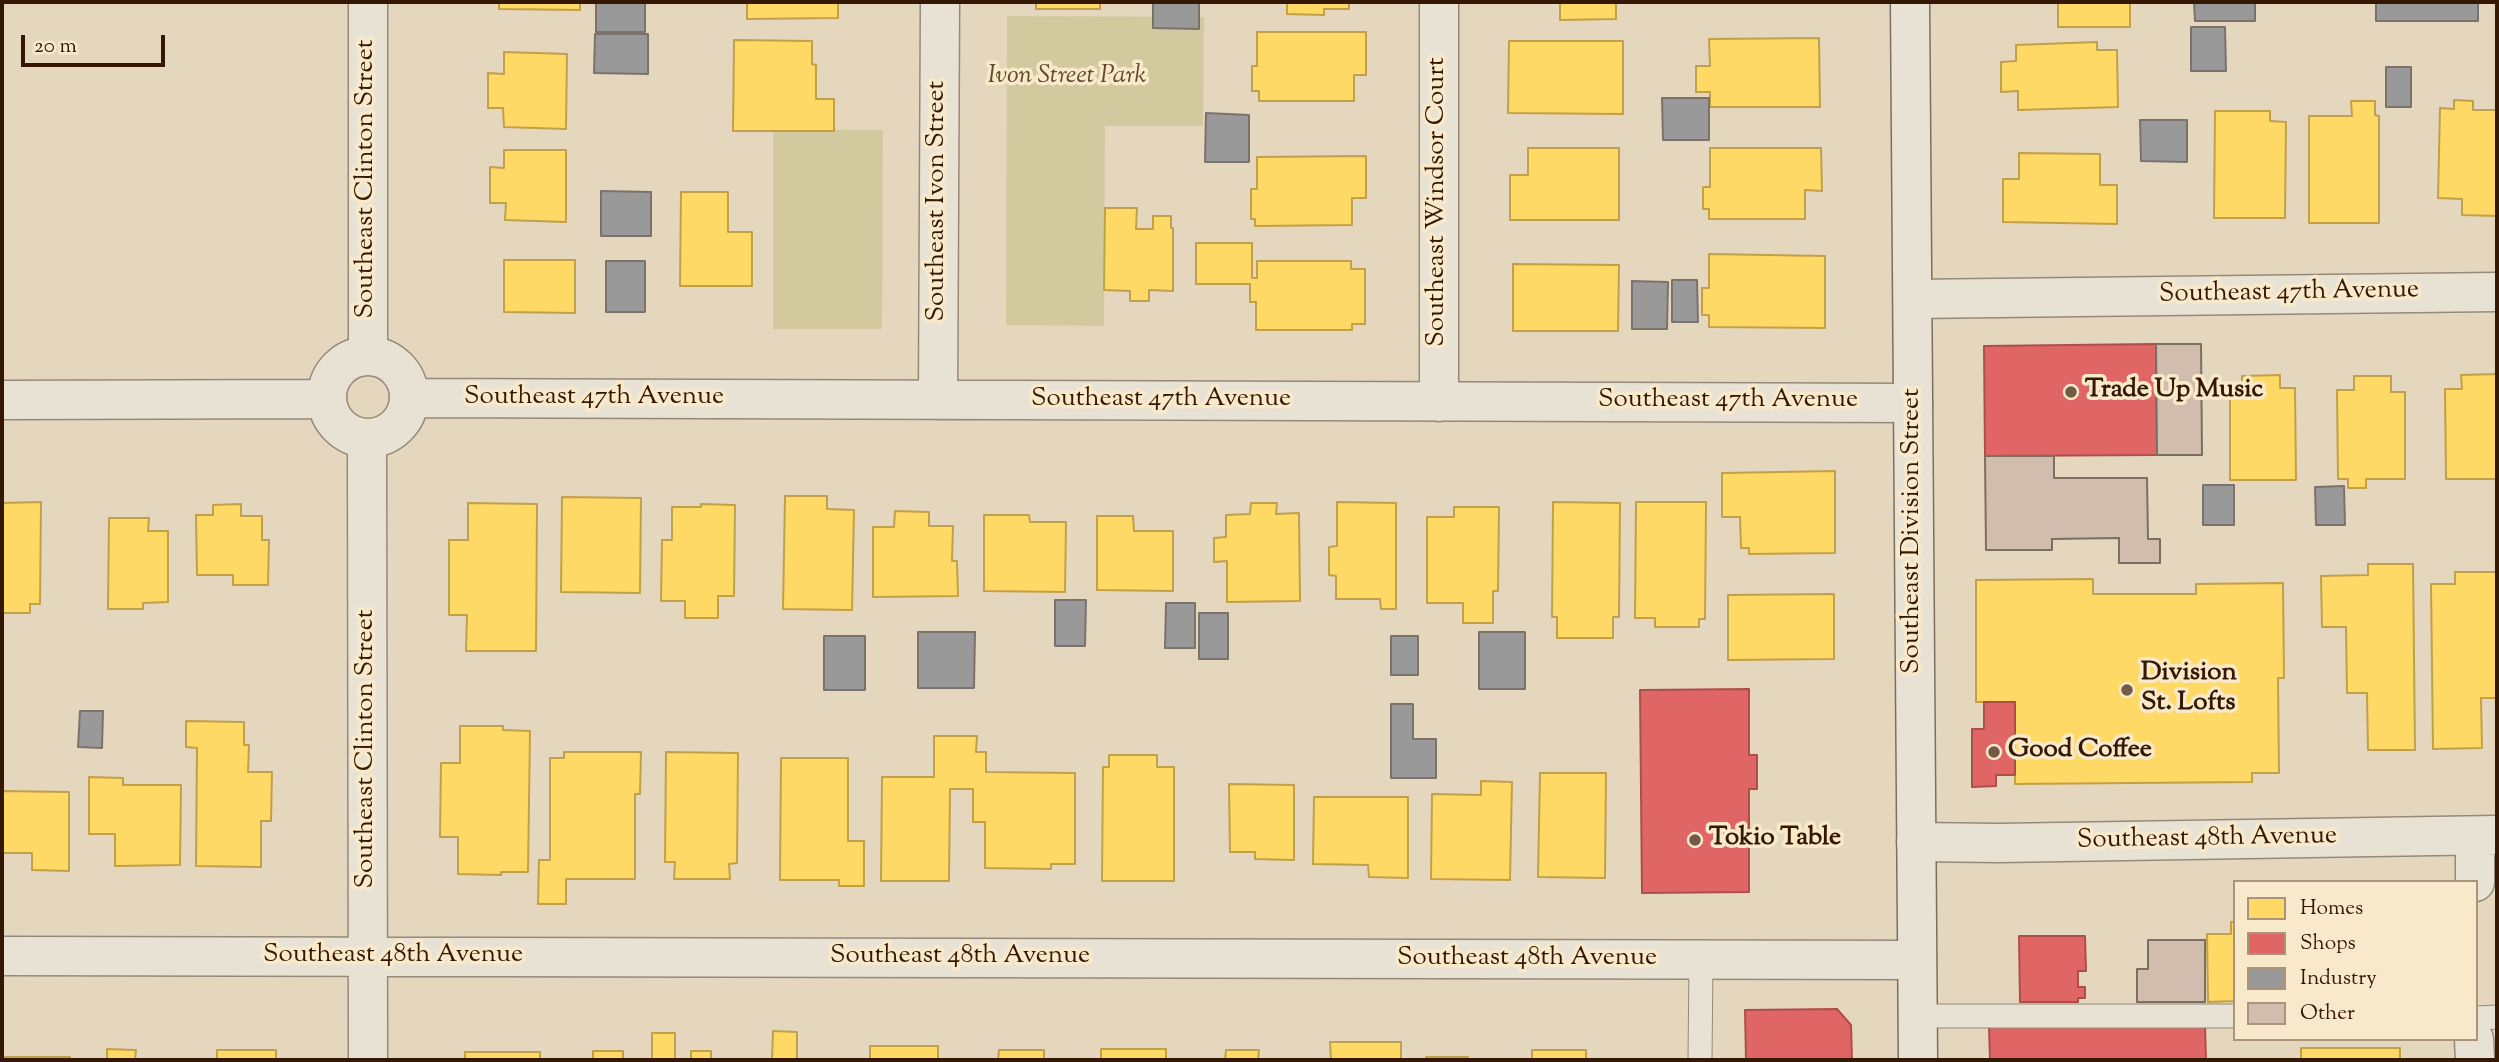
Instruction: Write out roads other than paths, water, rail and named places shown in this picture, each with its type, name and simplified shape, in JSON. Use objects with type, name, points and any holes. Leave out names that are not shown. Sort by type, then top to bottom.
[{"type":"street","name":"Southeast Clinton Street","points":[[368,2],[368,356]]},
{"type":"street","name":"Southeast Ivon Street","points":[[938,400],[940,2]]},
{"type":"street","name":"Southeast Windsor Court","points":[[1439,2],[1439,402]]},
{"type":"street","name":"Southeast Division Street","points":[[1910,2],[1918,1060]]},
{"type":"street","name":"Southeast 47th Avenue","points":[[1913,299],[2497,292]]},
{"type":"street","name":"Southeast Clinton Street","points":[[327,399],[331,379],[336,370],[354,358],[368,356],[384,359],[397,368],[405,381],[409,398]]},
{"type":"street","name":"Southeast 47th Avenue","points":[[409,398],[1913,402]]},
{"type":"street","points":[[2,400],[327,399],[330,414],[338,427],[351,435],[367,438],[386,434],[395,428],[405,415],[409,398]]},
{"type":"street","name":"Southeast Clinton Street","points":[[367,438],[368,1060]]},
{"type":"street","points":[[2475,880],[2486,835]]},
{"type":"street","name":"Southeast 48th Avenue","points":[[1916,842],[2486,835]]},
{"type":"street","name":"Southeast 48th Avenue","points":[[2,956],[1917,960]]},
{"type":"street","points":[[2474,1041],[2474,1060]]},
{"type":"lane","points":[[1700,1060],[1701,960]]},
{"type":"lane","points":[[1917,1016],[2233,1016]]},
{"type":"lane","points":[[2478,1018],[2497,1017]]},
{"type":"place","name":"Trade Up Music","points":[[2071,392]]},
{"type":"place","name":"Division St. Lofts","points":[[2127,690]]},
{"type":"place","name":"Good Coffee","points":[[1994,752]]},
{"type":"place","name":"Tokio Table","points":[[1695,840]]},
{"type":"park label","name":"Ivon Street Park","points":[[1067,78]]}]
